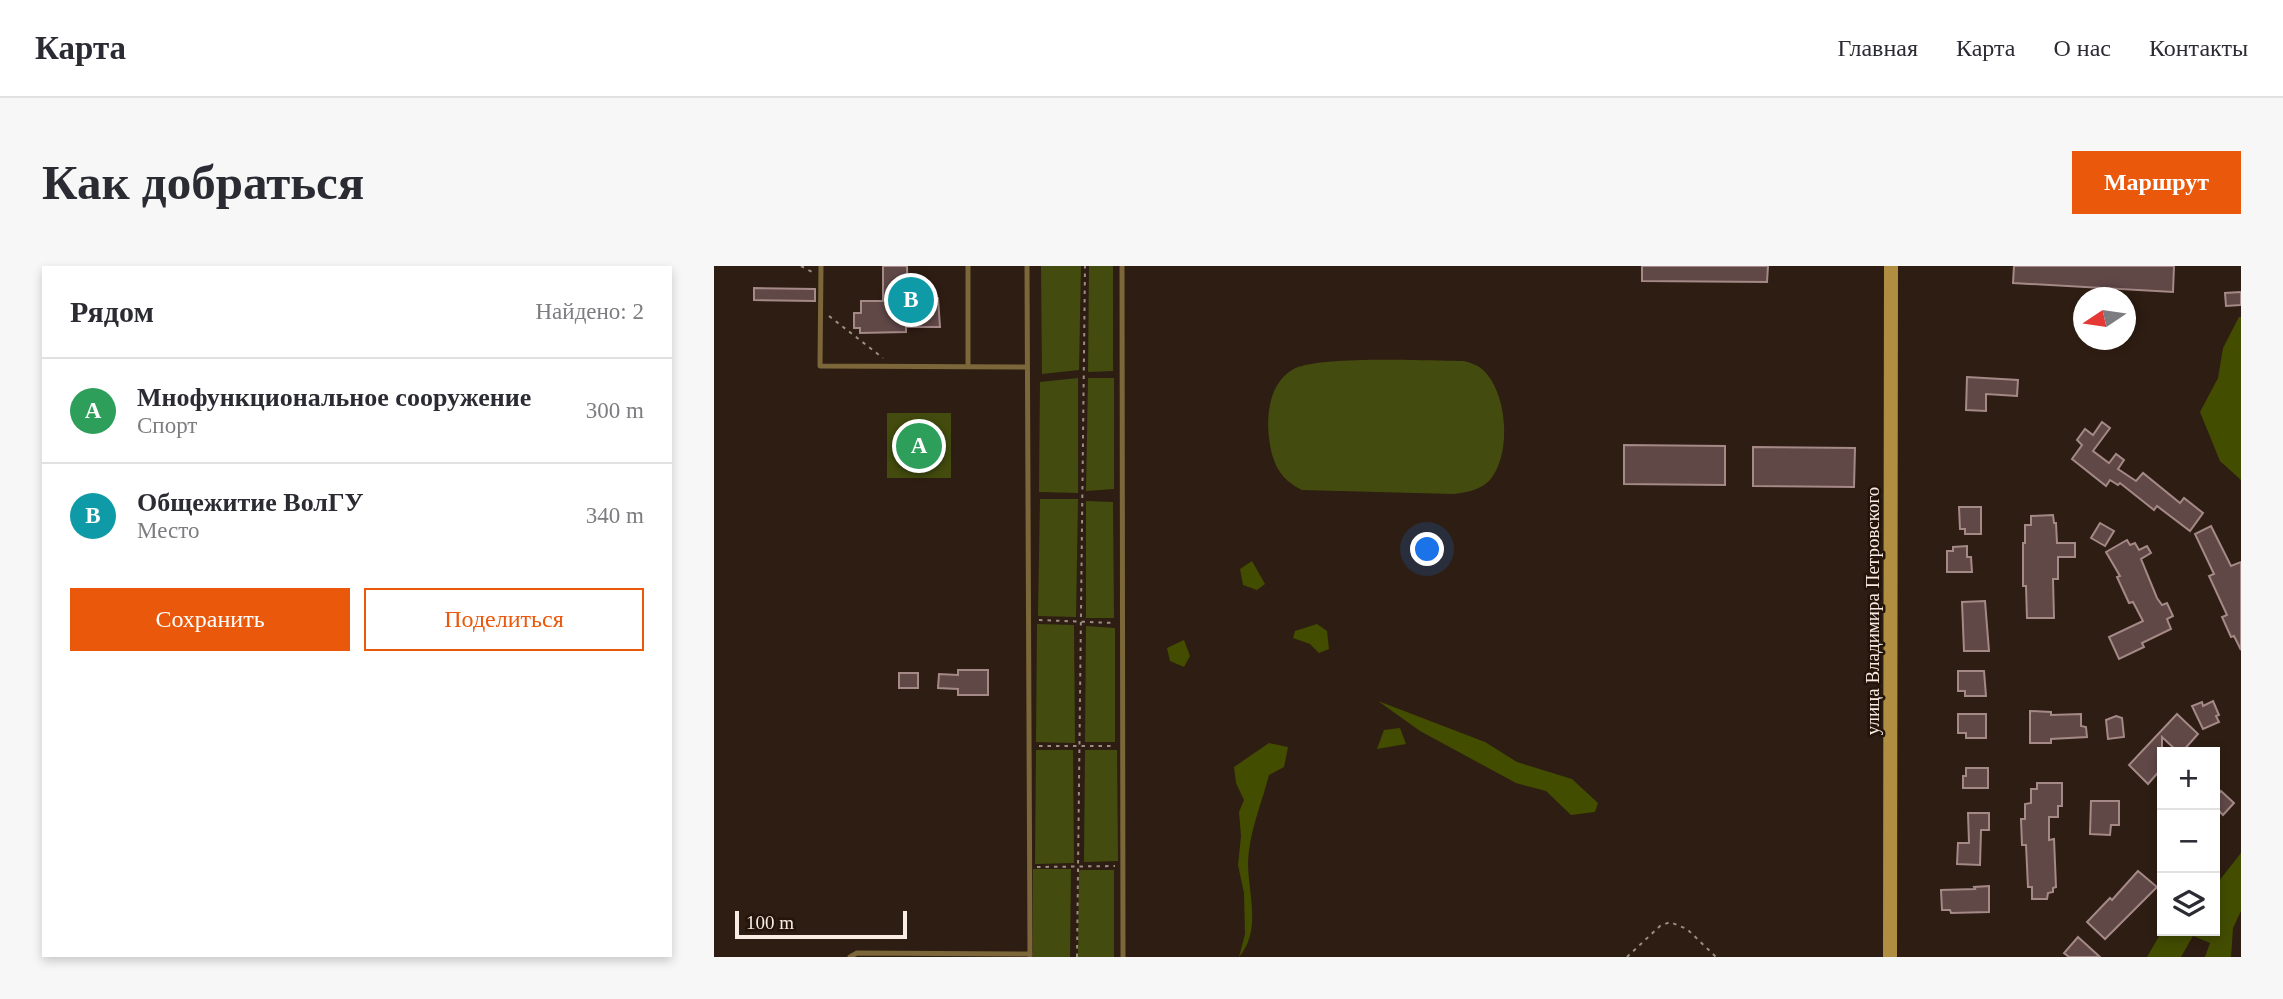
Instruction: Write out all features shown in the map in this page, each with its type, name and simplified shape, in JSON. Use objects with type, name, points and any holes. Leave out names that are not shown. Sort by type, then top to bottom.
[{"type":"street","name":"улица Владимира Петровского","points":[[1890,957],[1891,266]]},
{"type":"lane","points":[[821,266],[820,366],[1026,367]]},
{"type":"lane","points":[[968,266],[968,366]]},
{"type":"lane","points":[[850,957],[857,953],[1030,956],[1027,266]]},
{"type":"lane","points":[[1122,266],[1123,957]]},
{"type":"path","points":[[801,266],[821,277]]},
{"type":"path","points":[[1077,957],[1085,266]]},
{"type":"path","points":[[820,309],[892,366]]},
{"type":"path","points":[[1027,620],[1122,624]]},
{"type":"path","points":[[1028,746],[1122,746]]},
{"type":"path","points":[[1029,867],[1122,866]]},
{"type":"path","points":[[1627,957],[1660,926],[1670,922],[1687,929],[1716,957]]},
{"type":"green space","points":[[1041,266],[1081,266],[1079,370],[1042,374]]},
{"type":"green space","points":[[1089,266],[1113,266],[1113,371],[1088,372]]},
{"type":"green space","points":[[2239,317],[2241,480],[2220,461],[2200,412],[2218,378],[2223,348]]},
{"type":"green space","points":[[1464,361],[1481,368],[1491,380],[1502,409],[1504,441],[1501,456],[1496,470],[1482,487],[1454,494],[1302,490],[1288,481],[1278,469],[1269,438],[1269,409],[1274,391],[1292,370],[1324,362]]},
{"type":"green space","points":[[1078,378],[1078,493],[1039,492],[1040,382]]},
{"type":"green space","points":[[1088,378],[1114,378],[1114,489],[1086,491]]},
{"type":"green space","points":[[887,413],[951,413],[951,478],[887,478]]},
{"type":"green space","points":[[1040,499],[1078,499],[1076,617],[1038,616]]},
{"type":"green space","points":[[1086,501],[1113,502],[1114,618],[1086,618]]},
{"type":"green space","points":[[1252,561],[1265,584],[1257,590],[1243,585],[1240,569]]},
{"type":"green space","points":[[1037,624],[1074,625],[1075,743],[1036,742]]},
{"type":"green space","points":[[1317,624],[1327,631],[1329,649],[1319,653],[1310,644],[1293,638],[1295,631]]},
{"type":"green space","points":[[1086,626],[1115,628],[1115,742],[1085,742]]},
{"type":"green space","points":[[1184,640],[1190,656],[1184,667],[1170,661],[1167,648]]},
{"type":"green space","points":[[1378,701],[1485,742],[1517,762],[1572,779],[1598,803],[1595,812],[1571,815],[1546,791],[1516,783],[1420,731]]},
{"type":"green space","points":[[1400,728],[1406,744],[1377,749],[1384,730]]},
{"type":"green space","points":[[1269,743],[1288,747],[1284,767],[1269,775],[1253,829],[1248,862],[1252,924],[1246,946],[1239,957],[1245,934],[1244,893],[1238,865],[1241,836],[1239,812],[1244,800],[1236,783],[1234,767]]},
{"type":"green space","points":[[1036,750],[1073,750],[1074,863],[1035,864]]},
{"type":"green space","points":[[1085,750],[1117,750],[1118,861],[1084,862]]},
{"type":"green space","points":[[2241,853],[2241,911],[2233,928],[2231,957],[2205,957],[2210,943],[2193,936],[2220,936],[2220,880]]},
{"type":"green space","points":[[1033,869],[1071,869],[1070,957],[1033,957]]},
{"type":"green space","points":[[1079,870],[1114,870],[1114,957],[1078,957]]},
{"type":"green space","points":[[2159,936],[2193,936],[2181,957],[2147,957]]},
{"type":"building","points":[[883,266],[907,266],[908,298],[938,298],[940,327],[906,327],[906,332],[860,333],[860,328],[854,328],[854,313],[861,313],[861,301],[883,301]]},
{"type":"building","points":[[1642,266],[1768,266],[1767,282],[1642,281]]},
{"type":"building","points":[[2014,266],[2174,266],[2173,292],[2136,290],[2136,287],[2013,283]]},
{"type":"building","points":[[754,288],[815,289],[815,301],[754,300]]},
{"type":"building","points":[[2241,292],[2241,305],[2226,306],[2225,293]]},
{"type":"building","points":[[1967,377],[2018,380],[2017,396],[1986,394],[1986,411],[1966,410]]},
{"type":"building","points":[[2102,422],[2110,428],[2093,451],[2109,463],[2116,454],[2124,460],[2118,469],[2136,481],[2143,473],[2180,503],[2184,498],[2203,513],[2190,531],[2157,506],[2154,510],[2120,483],[2118,485],[2110,480],[2106,486],[2072,459],[2082,445],[2077,440],[2085,429],[2093,435]]},
{"type":"building","points":[[1624,445],[1725,446],[1725,485],[1624,484]]},
{"type":"building","points":[[1753,447],[1855,448],[1854,487],[1753,486]]},
{"type":"building","points":[[1959,507],[1981,507],[1981,534],[1965,534],[1965,529],[1960,529]]},
{"type":"building","points":[[2053,515],[2057,543],[2075,543],[2075,557],[2058,557],[2058,579],[2053,579],[2054,618],[2027,618],[2026,586],[2023,586],[2025,525],[2031,525],[2031,516]]},
{"type":"building","points":[[2100,523],[2114,531],[2105,546],[2091,538]]},
{"type":"building","points":[[2211,526],[2231,566],[2241,562],[2241,650],[2234,636],[2231,637],[2222,617],[2227,615],[2209,576],[2214,574],[2195,534]]},
{"type":"building","points":[[2127,540],[2130,545],[2135,543],[2139,550],[2147,546],[2151,553],[2141,559],[2157,598],[2162,605],[2167,603],[2173,616],[2167,619],[2171,629],[2142,643],[2144,647],[2119,659],[2109,637],[2143,621],[2133,602],[2129,603],[2117,577],[2120,576],[2106,552]]},
{"type":"building","points":[[1967,546],[1972,572],[1947,572],[1947,551],[1953,551],[1953,547]]},
{"type":"building","points":[[1985,601],[1989,651],[1964,651],[1962,602]]},
{"type":"building","points":[[958,670],[988,670],[988,695],[958,695],[958,689],[938,688],[939,674],[958,675]]},
{"type":"building","points":[[1958,671],[1984,671],[1986,696],[1965,696],[1965,691],[1958,691]]},
{"type":"building","points":[[899,673],[918,673],[918,688],[899,688]]},
{"type":"building","points":[[2213,701],[2219,722],[2203,729],[2192,706],[2202,702],[2203,706]]},
{"type":"building","points":[[2030,711],[2051,712],[2051,715],[2081,714],[2081,726],[2086,727],[2087,737],[2051,739],[2051,743],[2030,743]]},
{"type":"building","points":[[1958,714],[1986,714],[1986,738],[1966,738],[1966,733],[1958,733]]},
{"type":"building","points":[[2177,714],[2198,734],[2186,747],[2173,747],[2162,737],[2162,747],[2157,747],[2157,774],[2148,784],[2129,765]]},
{"type":"building","points":[[2116,716],[2122,718],[2124,737],[2108,739],[2106,720]]},
{"type":"building","points":[[1966,768],[1988,768],[1988,788],[1963,788]]},
{"type":"building","points":[[2037,783],[2062,783],[2062,806],[2058,806],[2058,817],[2049,817],[2049,840],[2054,839],[2056,887],[2053,892],[2048,893],[2047,899],[2032,899],[2032,887],[2028,887],[2026,845],[2022,845],[2021,819],[2025,819],[2025,804],[2031,803],[2031,789],[2037,789]]},
{"type":"building","points":[[2220,792],[2234,803],[2223,815],[2220,812]]},
{"type":"building","points":[[2091,801],[2119,801],[2119,825],[2111,825],[2110,835],[2090,834]]},
{"type":"building","points":[[1968,813],[1989,813],[1989,830],[1981,830],[1980,865],[1957,864],[1958,843],[1969,843]]},
{"type":"building","points":[[2138,871],[2157,887],[2105,939],[2087,922],[2110,898],[2112,900]]},
{"type":"building","points":[[1989,886],[1989,912],[1951,913],[1950,910],[1942,910],[1941,890]]},
{"type":"building","points":[[2078,937],[2100,957],[2069,957],[2064,953]]},
{"type":"place","name":"Общежитие ВолГУ","points":[[911,300]]},
{"type":"place","name":"Мнофункциональное сооружение","points":[[919,446]]}]
